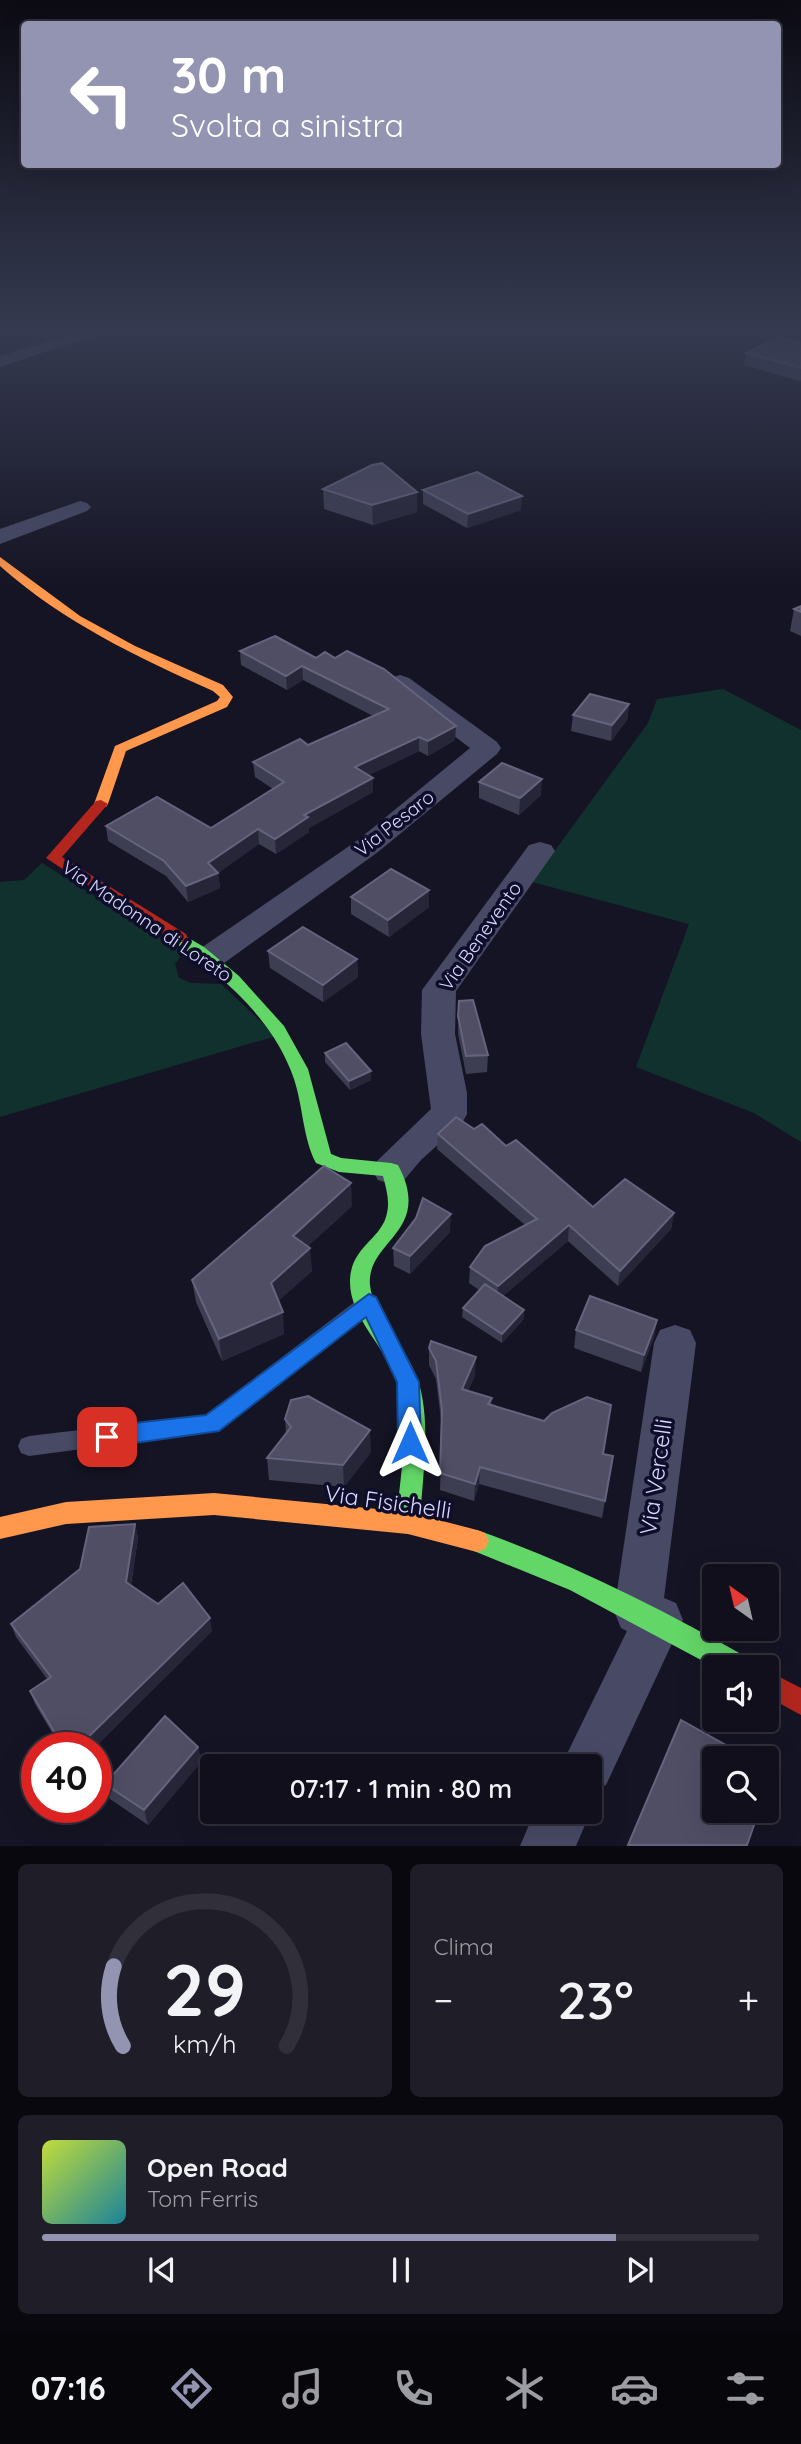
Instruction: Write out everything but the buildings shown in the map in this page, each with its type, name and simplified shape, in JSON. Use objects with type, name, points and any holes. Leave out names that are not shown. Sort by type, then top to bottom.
[{"type":"street","points":[[0,537],[80,508]]},
{"type":"street","name":"Via Madonna di Loreto","points":[[0,560],[34,594],[61,614],[218,688],[227,697],[222,704],[120,749],[113,782],[93,816],[59,846],[53,858],[209,958],[238,983],[274,1022],[297,1063],[323,1158],[339,1165],[391,1170]]},
{"type":"street","name":"Via Pesaro","points":[[209,958],[368,846],[487,748],[400,682]]},
{"type":"street","name":"Via Benevento","points":[[391,1170],[408,1150],[449,1114],[449,1093],[438,1034],[439,990],[540,851]]},
{"type":"street","points":[[391,1170],[402,1193],[401,1214],[362,1266],[360,1286],[408,1382],[408,1523]]},
{"type":"street","name":"Via Vercelli","points":[[592,1754],[649,1615],[675,1343]]},
{"type":"street","name":"Via Fisichelli","points":[[0,1528],[66,1513],[214,1504],[408,1523],[454,1533],[510,1552],[649,1615],[718,1655]]},
{"type":"street","points":[[779,1689],[801,1702]]},
{"type":"street","points":[[547,1846],[558,1824]]},
{"type":"lane","points":[[29,1446],[211,1424],[369,1303]]},
{"type":"green space","points":[[723,689],[801,730],[801,1142],[754,1113],[636,1067],[689,924],[532,882],[648,723],[657,699]]},
{"type":"green space","points":[[42,863],[184,952],[175,964],[179,978],[191,983],[221,984],[276,1036],[0,1117],[0,882],[24,880]]},
{"type":"traffic: fast","points":[[180,938],[233,979],[278,1030],[303,1080],[323,1158],[339,1165],[391,1170],[398,1195],[397,1213],[392,1226],[367,1255],[361,1268],[360,1284],[367,1306],[407,1380],[411,1397],[414,1432],[408,1523]]},
{"type":"traffic: fast","points":[[477,1541],[579,1582],[718,1655]]},
{"type":"traffic: slow","points":[[0,560],[24,582],[76,618],[131,648],[218,688],[227,697],[222,704],[120,749],[101,804]]},
{"type":"traffic: slow","points":[[0,1528],[66,1513],[214,1504],[408,1523],[477,1541]]},
{"type":"traffic: jam","points":[[101,804],[53,858],[180,938]]},
{"type":"traffic: jam","points":[[779,1689],[801,1702]]},
{"type":"route","points":[[107,1437],[211,1424],[369,1303],[391,1342],[408,1382],[410,1443]]}]
